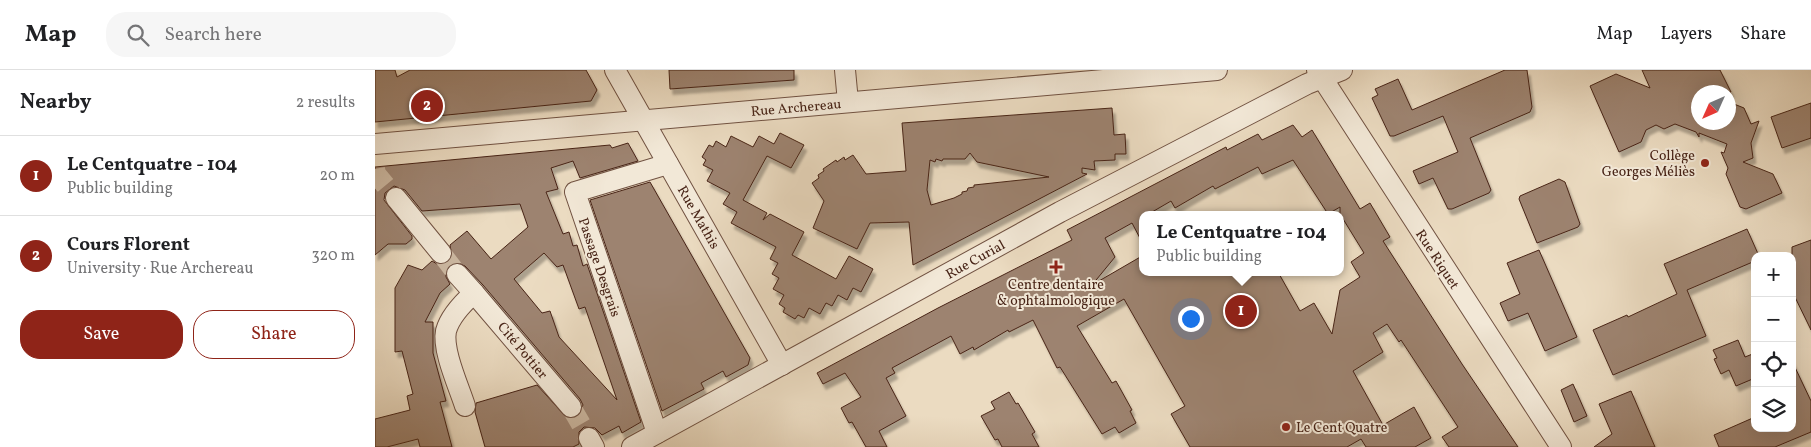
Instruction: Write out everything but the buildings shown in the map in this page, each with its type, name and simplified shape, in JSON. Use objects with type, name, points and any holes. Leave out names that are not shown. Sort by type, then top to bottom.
[{"type":"street","name":"Rue Mathis","points":[[615,70],[782,365]]},
{"type":"street","points":[[845,70],[847,102]]},
{"type":"street","name":"Rue Archereau","points":[[375,144],[847,102],[1096,75],[1217,70]]},
{"type":"street","name":"Rue Curial","points":[[632,447],[1065,209],[1319,74],[1342,70]]},
{"type":"street","name":"Rue Riquet","points":[[1319,74],[1561,447]]},
{"type":"street","name":"Passage Desgrais","points":[[657,433],[575,192],[668,164]]},
{"type":"street","points":[[396,198],[441,253]]},
{"type":"street","name":"Cité Pottier","points":[[457,274],[571,407]]},
{"type":"street","points":[[465,406],[447,349],[446,331],[455,315],[474,293]]},
{"type":"tunnel","points":[[375,169],[376,174],[396,198]]},
{"type":"tunnel","points":[[441,253],[457,274]]},
{"type":"tunnel","points":[[571,407],[589,438]]},
{"type":"place","name":"Cours Florent","points":[[427,106]]},
{"type":"place","name":"Collège Georges Méliès","points":[[1705,163]]},
{"type":"place","name":"Centre dentaire & ophtalmologique","points":[[1056,267]]},
{"type":"place","name":"Le Centquatre - 104","points":[[1241,311]]},
{"type":"place","name":"Le Cent Quatre","points":[[1286,427]]}]
